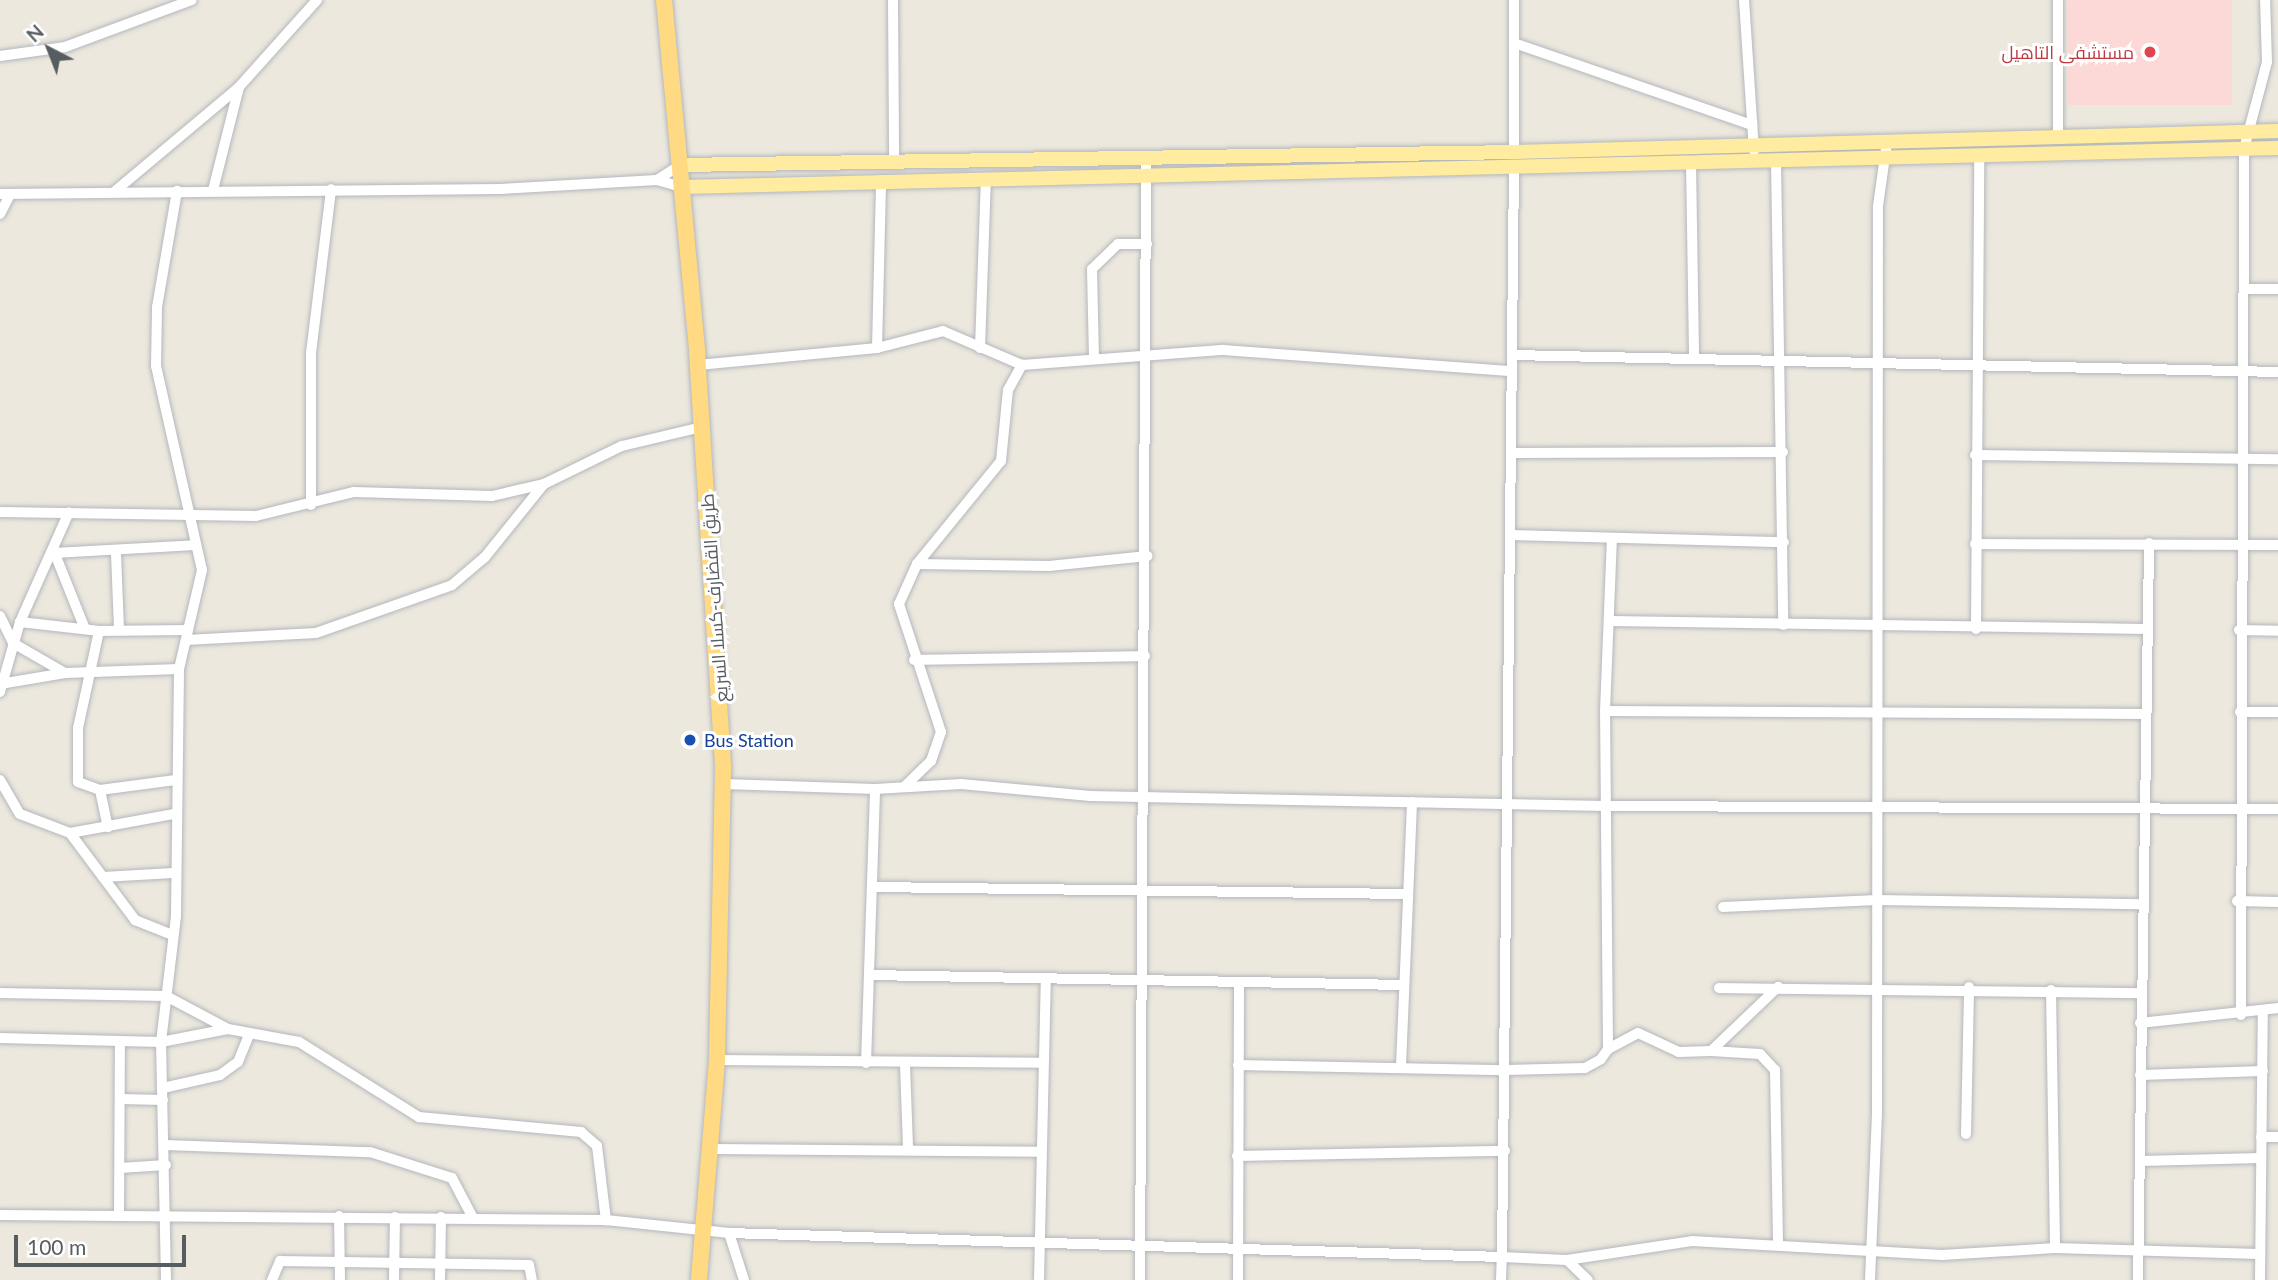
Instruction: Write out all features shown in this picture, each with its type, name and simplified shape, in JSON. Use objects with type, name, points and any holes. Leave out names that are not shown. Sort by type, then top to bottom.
[{"type":"highway","name":"طريق القضارف-كسلا السريع","points":[[664,0],[698,365],[724,784],[712,1149],[699,1280]]},
{"type":"main road","points":[[682,187],[881,180],[1146,177],[1514,160],[1754,145],[2278,131]]},
{"type":"main road","points":[[680,165],[1146,160],[1691,162],[2278,148]]},
{"type":"street","points":[[0,56],[65,47],[192,0]]},
{"type":"street","points":[[114,192],[239,87],[317,0]]},
{"type":"street","points":[[893,0],[894,163]]},
{"type":"street","points":[[1501,1280],[1506,1070],[1514,0]]},
{"type":"street","points":[[1744,0],[1753,161]]},
{"type":"street","points":[[2058,0],[2058,135]]},
{"type":"street","points":[[2241,1015],[2237,901],[2240,808],[2239,631],[2248,289],[2244,149],[2246,131],[2267,62],[2265,0]]},
{"type":"street","points":[[1514,43],[1752,125]]},
{"type":"street","points":[[2267,62],[2278,57]]},
{"type":"street","points":[[213,190],[239,87]]},
{"type":"street","points":[[1870,1280],[1880,712],[1876,360],[1882,159],[1887,142]]},
{"type":"street","points":[[1976,629],[1979,154]]},
{"type":"street","points":[[1140,1280],[1147,556],[1143,359],[1147,244],[1146,160]]},
{"type":"street","points":[[1776,161],[1782,357],[1783,625]]},
{"type":"street","points":[[1691,162],[1693,358]]},
{"type":"street","points":[[657,180],[680,165]]},
{"type":"street","points":[[980,348],[986,179]]},
{"type":"street","points":[[0,214],[5,194],[550,188],[657,180],[682,187]]},
{"type":"street","points":[[877,348],[881,180]]},
{"type":"street","points":[[311,505],[311,352],[331,189]]},
{"type":"street","points":[[166,1280],[166,1165],[161,1042],[172,934],[179,669],[202,570],[155,335],[177,191]]},
{"type":"street","points":[[1094,358],[1092,269],[1118,244],[1147,244]]},
{"type":"street","points":[[2248,289],[2278,289]]},
{"type":"street","points":[[698,365],[877,348],[943,331],[1022,365],[1094,358],[1143,359],[1223,350],[1512,371]]},
{"type":"street","points":[[1512,355],[1782,357],[1876,360],[1979,369],[2096,364],[2278,372]]},
{"type":"street","points":[[904,787],[931,761],[941,732],[914,660],[899,604],[917,564],[1001,461],[1007,390],[1022,365]]},
{"type":"street","points":[[0,512],[256,516],[311,505],[355,492],[492,496],[544,484],[622,446],[702,427]]},
{"type":"street","points":[[1511,453],[1783,452]]},
{"type":"street","points":[[1975,455],[2278,459]]},
{"type":"street","points":[[20,622],[99,631],[187,635],[316,633],[452,585],[485,557],[544,484]]},
{"type":"street","points":[[69,512],[20,622],[1,687],[65,673],[179,669]]},
{"type":"street","points":[[1511,535],[1784,542]]},
{"type":"street","points":[[1608,1049],[1605,711],[1612,539]]},
{"type":"street","points":[[1975,544],[2149,542],[2278,545]]},
{"type":"street","points":[[2138,1280],[2141,904],[2147,810],[2145,714],[2149,542]]},
{"type":"street","points":[[53,551],[116,554],[195,545]]},
{"type":"street","points":[[53,551],[85,629]]},
{"type":"street","points":[[116,554],[119,630]]},
{"type":"street","points":[[917,564],[1049,566],[1147,556]]},
{"type":"street","points":[[0,616],[13,643],[65,673]]},
{"type":"street","points":[[1610,621],[1976,629],[2146,629]]},
{"type":"street","points":[[99,631],[78,728],[78,782],[100,790],[175,780]]},
{"type":"street","points":[[2239,631],[2278,631]]},
{"type":"street","points":[[914,660],[1145,656]]},
{"type":"street","points":[[1605,711],[2145,714]]},
{"type":"street","points":[[2240,712],[2278,712]]},
{"type":"street","points":[[0,780],[20,814],[71,834],[135,920],[172,934]]},
{"type":"street","points":[[724,784],[875,789],[995,785],[1145,797],[1606,806],[1878,805],[2147,810],[2278,808]]},
{"type":"street","points":[[866,1063],[875,789]]},
{"type":"street","points":[[100,790],[108,827]]},
{"type":"street","points":[[1401,1066],[1412,802]]},
{"type":"street","points":[[71,834],[174,814]]},
{"type":"street","points":[[103,877],[173,873]]},
{"type":"street","points":[[872,887],[1408,894]]},
{"type":"street","points":[[1723,907],[1877,900],[2141,904]]},
{"type":"street","points":[[2237,901],[2278,902]]},
{"type":"street","points":[[869,975],[1404,985]]},
{"type":"street","points":[[1039,1280],[1046,978]]},
{"type":"street","points":[[1238,1280],[1239,983]]},
{"type":"street","points":[[1711,1051],[1778,987]]},
{"type":"street","points":[[1719,988],[1969,987],[2140,993]]},
{"type":"street","points":[[1966,1134],[1969,987]]},
{"type":"street","points":[[2051,990],[2055,1248]]},
{"type":"street","points":[[0,993],[166,996],[228,1029],[309,1047],[419,1117],[581,1132],[597,1146],[606,1220]]},
{"type":"street","points":[[2140,1023],[2241,1015],[2278,1008]]},
{"type":"street","points":[[2260,1280],[2263,1010]]},
{"type":"street","points":[[0,1038],[120,1044],[161,1042],[228,1029]]},
{"type":"street","points":[[120,1099],[163,1094],[220,1076],[238,1062],[250,1033]]},
{"type":"street","points":[[1238,1065],[1506,1070],[1584,1068],[1608,1049],[1639,1033],[1679,1052],[1760,1054],[1775,1070],[1778,1243]]},
{"type":"street","points":[[120,1044],[120,1215]]},
{"type":"street","points":[[716,1059],[905,1065],[1042,1063]]},
{"type":"street","points":[[905,1065],[908,1147]]},
{"type":"street","points":[[2140,1075],[2263,1071]]},
{"type":"street","points":[[2262,1137],[2278,1137]]},
{"type":"street","points":[[165,1145],[370,1152],[452,1178],[473,1218]]},
{"type":"street","points":[[712,1149],[908,1147],[1040,1152]]},
{"type":"street","points":[[1237,1156],[1505,1152]]},
{"type":"street","points":[[2140,1161],[2261,1158]]},
{"type":"street","points":[[120,1168],[166,1165]]},
{"type":"street","points":[[0,1214],[167,1213],[606,1220],[729,1233],[1141,1242],[1567,1260],[1670,1242],[1778,1243],[1871,1252],[2055,1248],[2259,1254]]},
{"type":"street","points":[[339,1216],[340,1280]]},
{"type":"street","points":[[394,1280],[395,1217]]},
{"type":"street","points":[[440,1280],[441,1217]]},
{"type":"street","points":[[729,1233],[744,1280]]},
{"type":"street","points":[[1567,1260],[1588,1280]]},
{"type":"street","points":[[272,1280],[280,1261],[529,1265],[532,1280]]},
{"type":"shaded area","name":"مستشفى التاهيل","points":[[2068,0],[2232,0],[2232,105],[2068,105]]},
{"type":"place","name":"مستشفى التاهيل","points":[[2150,52]]},
{"type":"place","name":"Bus Station","points":[[690,740]]}]
